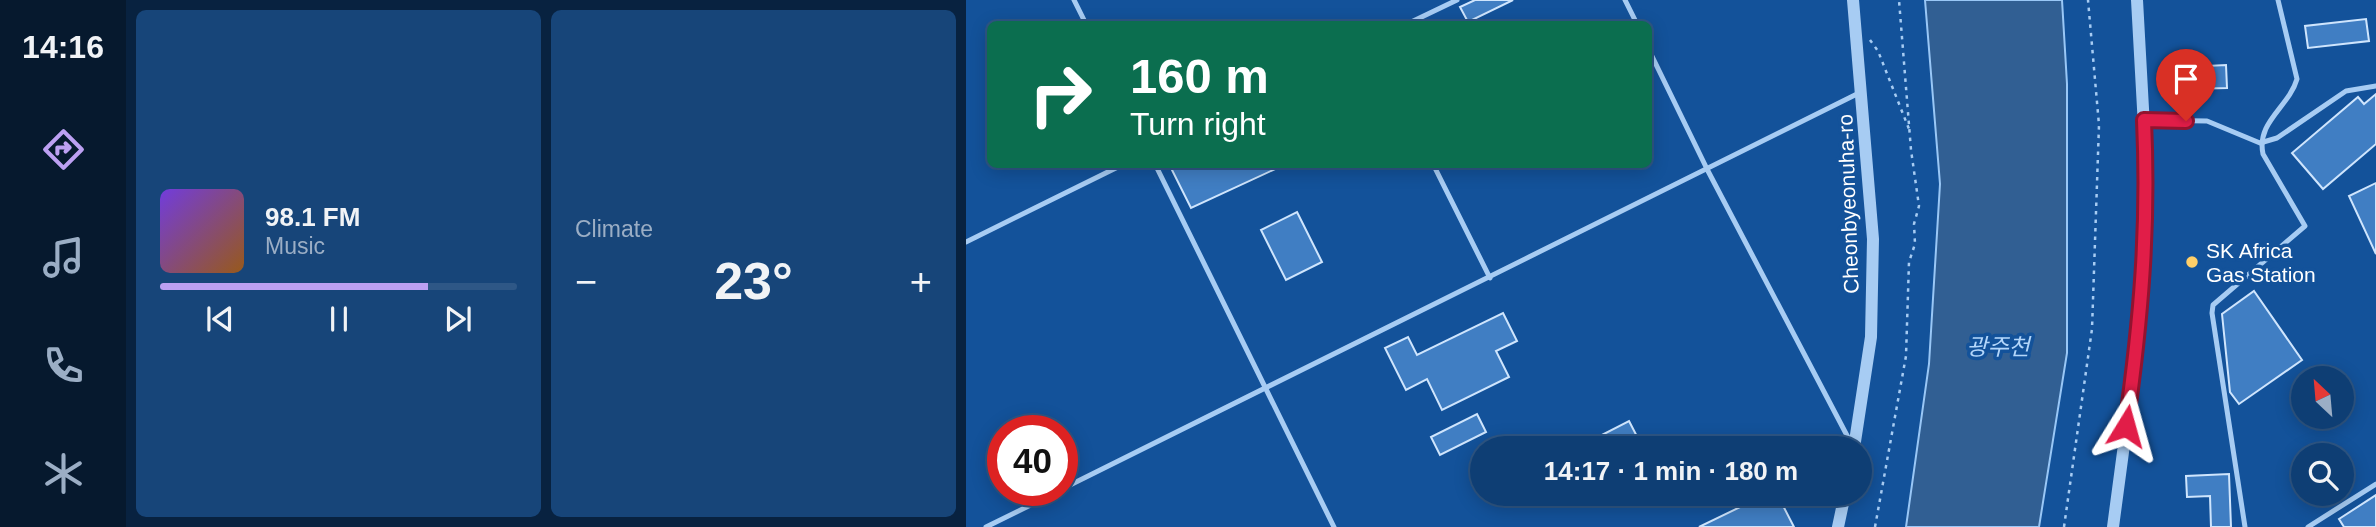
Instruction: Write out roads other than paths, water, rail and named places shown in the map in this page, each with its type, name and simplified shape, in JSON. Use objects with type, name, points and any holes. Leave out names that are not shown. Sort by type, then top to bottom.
[{"type":"street","name":"Cheonbyeonuha-ro","points":[[1853,0],[1873,239],[1871,337],[1856,436]]},
{"type":"street","points":[[2113,527],[2140,325],[2148,199],[2137,0]]},
{"type":"street","points":[[1838,527],[1842,506]]},
{"type":"lane","points":[[1074,0],[1084,21]]},
{"type":"lane","points":[[1413,21],[1457,0]]},
{"type":"lane","points":[[1625,0],[1636,21]]},
{"type":"lane","points":[[2245,527],[2219,373],[2213,305],[2305,226],[2263,154],[2260,143],[2264,128],[2295,88],[2297,79],[2278,0]]},
{"type":"lane","points":[[1652,56],[1708,171],[1848,436]]},
{"type":"lane","points":[[2144,120],[2207,121],[2260,143],[2277,138],[2346,91],[2376,86]]},
{"type":"lane","points":[[1078,482],[1708,171],[1862,92]]},
{"type":"lane","points":[[966,242],[1116,168]]},
{"type":"lane","points":[[1157,168],[1334,527]]},
{"type":"lane","points":[[1435,168],[1490,278]]},
{"type":"lane","points":[[2308,527],[2376,484]]},
{"type":"lane","points":[[986,527],[1029,506]]},
{"type":"water","name":"광주천","points":[[1925,0],[2062,0],[2067,84],[2067,353],[2039,527],[1906,527],[1929,364],[1940,184]]},
{"type":"place","name":"SK Africa Gas Station","points":[[2192,262]]}]
